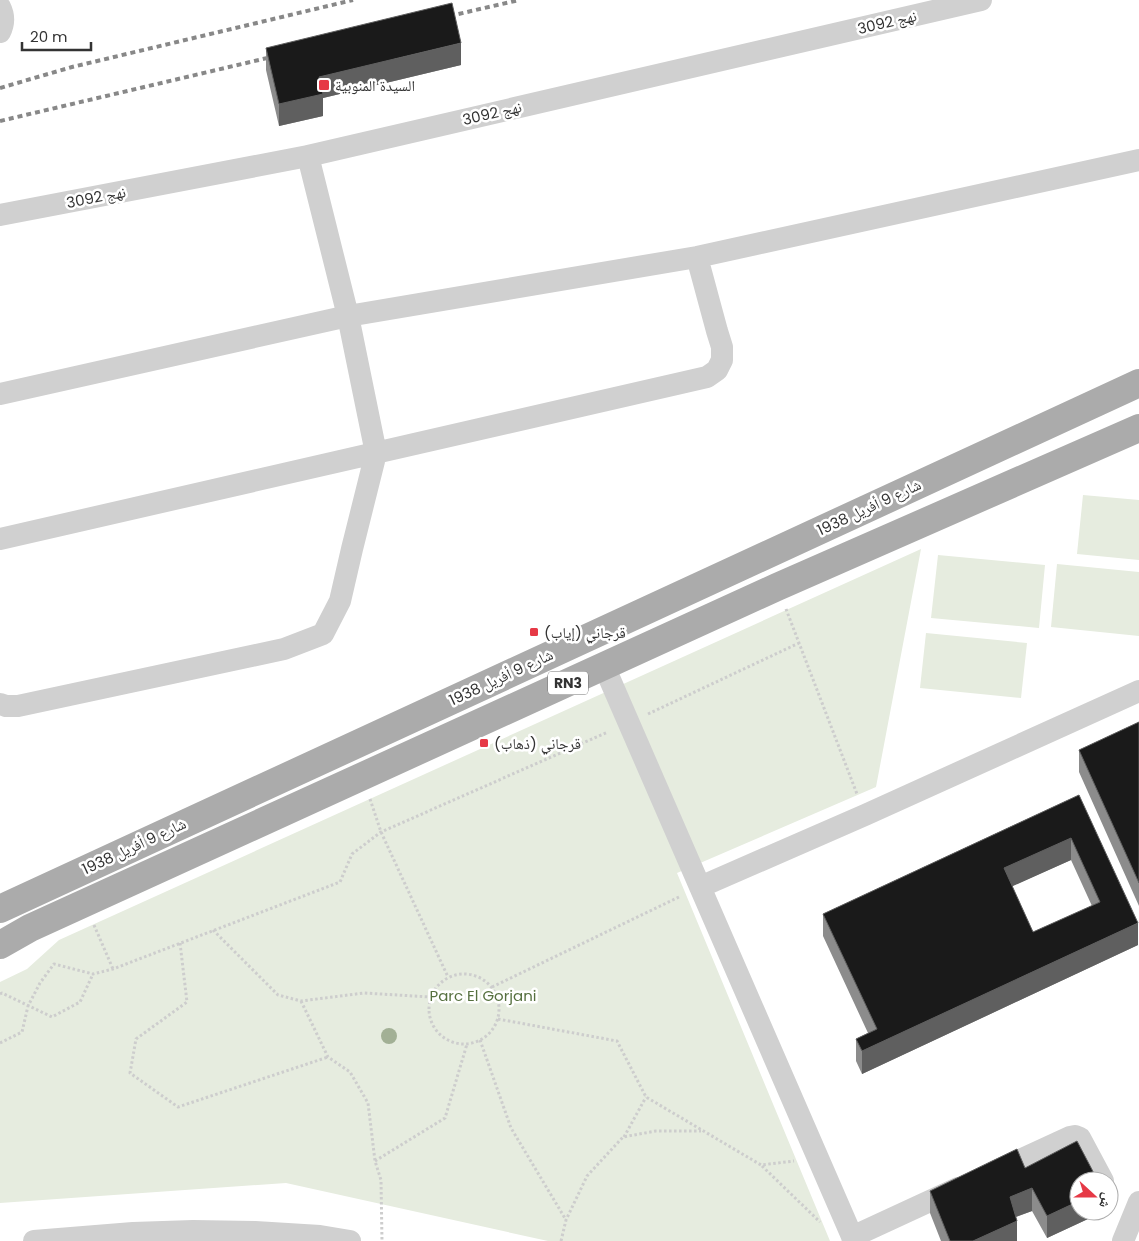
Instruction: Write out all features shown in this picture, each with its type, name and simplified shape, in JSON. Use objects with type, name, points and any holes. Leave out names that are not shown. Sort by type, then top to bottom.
[{"type":"main road","name":"شارع 9 أفريل 1938","points":[[0,909],[1139,382]]},
{"type":"main road","name":"شارع 9 أفريل 1938","points":[[0,945],[30,928],[777,587],[1139,428]]},
{"type":"street","name":"نهج 3092","points":[[0,215],[308,156],[981,0]]},
{"type":"street","points":[[0,7],[3,25],[0,32]]},
{"type":"street","points":[[0,704],[18,706],[120,685],[284,649],[323,634],[340,601],[376,453],[348,316],[308,156]]},
{"type":"street","points":[[0,394],[348,316],[697,257],[1139,160]]},
{"type":"street","points":[[0,539],[707,377],[718,370],[722,360],[722,346],[697,257]]},
{"type":"street","points":[[604,666],[853,1239],[1070,1137],[1080,1138],[1098,1171]]},
{"type":"street","points":[[700,887],[865,815],[1139,691]]},
{"type":"street","points":[[1123,1241],[1139,1202]]},
{"type":"street","points":[[34,1241],[132,1237],[193,1231],[255,1232],[350,1241]]},
{"type":"path","points":[[777,587],[865,815]]},
{"type":"path","points":[[0,1043],[22,1032],[28,1006],[40,983],[54,964],[93,974],[113,969],[340,882],[352,854],[381,832],[629,722],[799,643]]},
{"type":"path","points":[[362,777],[381,832],[448,977]]},
{"type":"path","points":[[492,987],[700,887]]},
{"type":"path","points":[[84,904],[113,969]]},
{"type":"path","points":[[213,930],[278,995],[301,1001],[364,993],[430,997]]},
{"type":"path","points":[[180,943],[187,1002],[136,1039],[130,1073],[178,1107],[328,1057]]},
{"type":"path","points":[[461,973],[475,975],[492,987],[499,1006],[498,1019],[491,1032],[480,1040],[467,1044],[453,1042],[441,1036],[432,1025],[429,1011],[430,997],[437,986],[448,977],[461,973]]},
{"type":"path","points":[[0,994],[2,993],[52,1017],[80,1002],[93,974]]},
{"type":"path","points":[[301,1001],[328,1057],[350,1072],[368,1103],[374,1161],[380,1180],[382,1241]]},
{"type":"path","points":[[498,1019],[617,1041],[646,1097],[761,1165],[826,1227]]},
{"type":"path","points":[[480,1040],[511,1128],[566,1220]]},
{"type":"path","points":[[374,1161],[445,1118],[467,1044]]},
{"type":"path","points":[[561,1241],[566,1220],[586,1176],[624,1137],[646,1097]]},
{"type":"path","points":[[624,1137],[656,1131],[703,1131]]},
{"type":"path","points":[[761,1165],[818,1158]]},
{"type":"green space","points":[[1083,495],[1139,500],[1139,560],[1077,554]]},
{"type":"green space","name":"Parc El Gorjani","points":[[921,549],[876,787],[677,873],[830,1241],[548,1241],[286,1183],[0,1203],[0,982],[27,969],[59,940]]},
{"type":"green space","points":[[938,555],[1045,565],[1039,628],[931,618]]},
{"type":"green space","points":[[1057,564],[1139,572],[1139,636],[1051,627]]},
{"type":"green space","points":[[926,633],[1027,643],[1021,698],[920,688]]},
{"type":"building","points":[[452,3],[461,43],[319,77],[323,94],[279,104],[266,48]]},
{"type":"building","points":[[1139,722],[1139,883],[1079,750]]},
{"type":"building","points":[[1079,795],[1138,923],[862,1051],[856,1039],[877,1029],[823,914]],"holes":[[[1071,838],[1100,902],[1033,932],[1004,868]]]},
{"type":"building","points":[[1077,1141],[1093,1171],[1069,1171],[1069,1206],[1047,1216],[1032,1188],[1010,1197],[1017,1221],[973,1241],[950,1241],[930,1191],[1017,1149],[1025,1168]]},
{"type":"railway","points":[[0,88],[72,67],[353,0]]},
{"type":"railway","points":[[441,18],[519,0]]},
{"type":"railway","points":[[0,121],[280,55]]},
{"type":"place","name":"السيدة المنوبية","points":[[324,85]]},
{"type":"place","name":"قرجاني (إياب)","points":[[534,632]]},
{"type":"place","name":"قرجاني (ذهاب)","points":[[484,743]]}]
